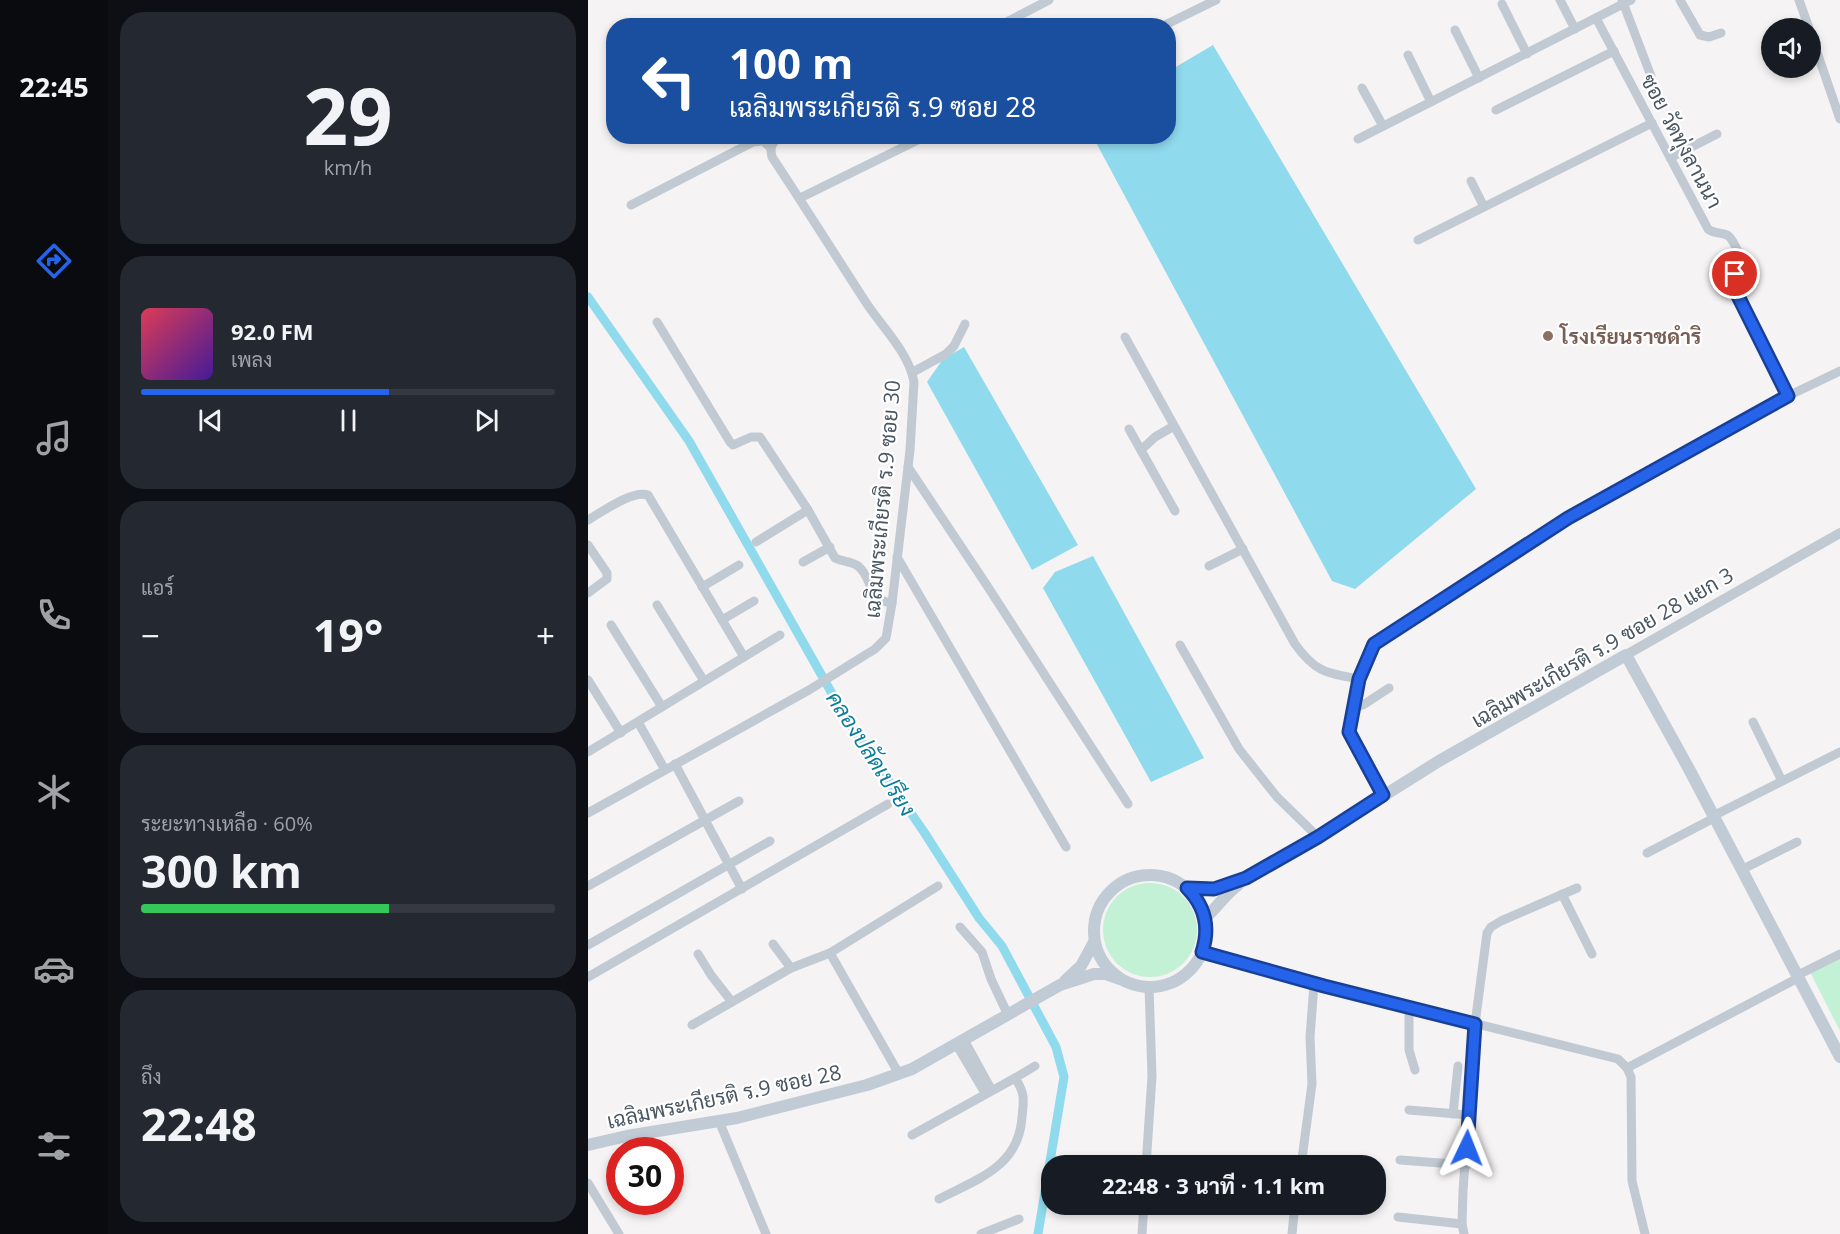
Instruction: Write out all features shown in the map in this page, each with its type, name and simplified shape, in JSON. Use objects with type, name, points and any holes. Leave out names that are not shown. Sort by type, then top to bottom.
[{"type":"main road","name":"เฉลิมพระเกียรติ ร.9 ซอย 28 แยก 3","points":[[1187,888],[1214,889],[1246,878],[1318,837],[1383,795],[1626,655]]},
{"type":"main road","points":[[1626,655],[1840,1057]]},
{"type":"main road","name":"เฉลิมพระเกียรติ ร.9 ซอย 28","points":[[1059,986],[1081,966],[1094,942],[1093,927],[1100,905],[1114,887],[1123,881],[1145,874],[1156,874],[1178,881],[1187,888]]},
{"type":"main road","name":"เฉลิมพระเกียรติ ร.9 ซอย 28 แยก 3","points":[[1205,918],[1246,878]]},
{"type":"main road","points":[[1149,987],[1160,986],[1180,978],[1196,962],[1202,952],[1206,935],[1205,918],[1198,901],[1187,888]]},
{"type":"main road","points":[[1094,942],[1099,957],[1120,979]]},
{"type":"main road","name":"เฉลิมพระเกียรติ ร.9 ซอย 28","points":[[588,1145],[627,1136],[719,1121],[867,1085],[899,1074],[1059,986],[1094,974],[1106,974],[1129,983],[1149,987]]},
{"type":"street","points":[[1014,18],[1049,0]]},
{"type":"street","points":[[1176,20],[1216,0]]},
{"type":"street","points":[[1560,0],[1575,29]]},
{"type":"street","points":[[1680,0],[1700,35],[1709,38],[1721,33]]},
{"type":"street","points":[[1799,0],[1806,18]]},
{"type":"street","points":[[1358,139],[1626,1],[1651,76]]},
{"type":"street","points":[[1502,4],[1527,54]]},
{"type":"street","name":"ซอย วัดทุ่งลานนา","points":[[1596,18],[1708,229],[1711,232],[1726,235],[1733,242],[1742,263],[1741,269],[1734,277],[1736,292],[1788,396]]},
{"type":"street","points":[[1455,30],[1479,78]]},
{"type":"street","points":[[1496,110],[1614,51]]},
{"type":"street","points":[[1408,55],[1431,102]]},
{"type":"street","points":[[1821,63],[1840,119]]},
{"type":"street","points":[[1362,88],[1383,126]]},
{"type":"street","points":[[1418,240],[1652,123]]},
{"type":"street","points":[[1670,158],[1718,134]]},
{"type":"street","points":[[631,205],[749,144]]},
{"type":"street","points":[[766,144],[770,147],[772,144]]},
{"type":"street","points":[[800,198],[910,144]]},
{"type":"street","name":"เฉลิมพระเกียรติ ร.9 ซอย 30","points":[[588,813],[810,690],[875,650],[886,638],[908,467],[913,372],[772,157],[770,147]]},
{"type":"street","points":[[1471,181],[1484,207]]},
{"type":"street","points":[[657,322],[730,442],[733,445],[751,437],[760,437],[838,560],[852,562],[860,568],[876,598],[881,602],[892,603]]},
{"type":"street","points":[[913,372],[946,354],[954,346],[965,324]]},
{"type":"street","points":[[1125,337],[1295,644],[1305,658],[1328,674],[1359,679]]},
{"type":"street","points":[[1383,795],[1349,732],[1359,679],[1370,650],[1383,638],[1568,518],[1788,396],[1840,371]]},
{"type":"street","points":[[1141,450],[1155,437],[1174,426]]},
{"type":"street","points":[[1129,429],[1175,511]]},
{"type":"street","points":[[908,467],[1128,804]]},
{"type":"street","points":[[588,520],[633,495],[643,493],[648,495],[744,657]]},
{"type":"street","points":[[756,542],[808,510]]},
{"type":"street","name":"เฉลิมพระเกียรติ ร.9 ซอย 28 แยก 3","points":[[1626,655],[1840,533]]},
{"type":"street","points":[[588,545],[607,573],[604,583],[588,593]]},
{"type":"street","points":[[803,562],[830,546]]},
{"type":"street","points":[[1209,566],[1243,549]]},
{"type":"street","points":[[897,557],[1066,847]]},
{"type":"street","points":[[702,587],[739,565]]},
{"type":"street","points":[[722,620],[754,601]]},
{"type":"street","points":[[657,605],[704,681]]},
{"type":"street","points":[[611,625],[662,707]]},
{"type":"street","points":[[588,752],[780,635]]},
{"type":"street","points":[[1180,645],[1239,749],[1276,797],[1318,837]]},
{"type":"street","points":[[588,680],[621,733]]},
{"type":"street","points":[[1353,708],[1363,705],[1389,688]]},
{"type":"street","points":[[638,722],[665,770]]},
{"type":"street","points":[[1754,722],[1782,781]]},
{"type":"street","points":[[1647,853],[1840,752]]},
{"type":"street","points":[[675,764],[742,888]]},
{"type":"street","points":[[588,886],[739,801]]},
{"type":"street","points":[[588,977],[888,804]]},
{"type":"street","points":[[588,945],[770,841]]},
{"type":"street","points":[[1741,870],[1797,842]]},
{"type":"street","points":[[692,1024],[791,968],[830,953],[938,886]]},
{"type":"street","points":[[1398,1217],[1463,1229],[1475,1024],[1487,933],[1491,927],[1501,921],[1577,888]]},
{"type":"street","points":[[1562,894],[1592,954]]},
{"type":"street","points":[[960,927],[982,952],[991,980],[1013,1012]]},
{"type":"street","points":[[773,944],[791,968]]},
{"type":"street","points":[[1202,952],[1314,984],[1618,1059],[1627,1068],[1631,1077],[1632,1181],[1645,1234]]},
{"type":"street","points":[[830,953],[899,1074]]},
{"type":"street","points":[[698,954],[732,1002]]},
{"type":"street","points":[[1627,1068],[1840,954]]},
{"type":"street","points":[[1302,1155],[1312,1084],[1310,1037],[1314,984]]},
{"type":"street","points":[[1147,1155],[1152,1076],[1149,987]]},
{"type":"street","points":[[1409,1007],[1409,1050],[1415,1071]]},
{"type":"street","points":[[960,1042],[988,1091]]},
{"type":"street","points":[[912,1135],[1035,1066]]},
{"type":"street","points":[[1454,1114],[1458,1066]]},
{"type":"street","points":[[939,1199],[993,1171],[1018,1143],[1022,1129],[1024,1095],[1015,1078]]},
{"type":"street","points":[[1409,1110],[1468,1115]]},
{"type":"street","points":[[719,1121],[766,1234]]},
{"type":"street","points":[[1400,1160],[1467,1165]]},
{"type":"street","points":[[588,1184],[619,1234]]},
{"type":"street","points":[[1142,1234],[1143,1215]]},
{"type":"street","points":[[1292,1234],[1294,1215]]},
{"type":"street","points":[[981,1234],[1019,1219]]},
{"type":"green space","points":[[1150,883],[1168,887],[1183,897],[1193,912],[1197,930],[1193,948],[1183,963],[1168,973],[1150,977],[1132,973],[1117,963],[1107,948],[1103,930],[1107,912],[1117,897],[1132,887]]},
{"type":"green space","points":[[1840,955],[1840,1031],[1809,970]]},
{"type":"water","points":[[1213,45],[1476,489],[1355,589],[1332,581],[1097,144],[1176,144],[1176,67]]},
{"type":"water","points":[[964,347],[1078,545],[1032,570],[927,382],[943,359]]},
{"type":"water","points":[[1093,556],[1204,758],[1151,782],[1043,588],[1055,572]]},
{"type":"waterway","name":"คลองปลัดเปรียง","points":[[588,297],[689,441],[847,720],[924,832],[979,918],[1002,946],[1056,1047],[1064,1077],[1038,1234]]},
{"type":"place","name":"โรงเรียนราชดำริ","points":[[1548,336]]},
{"type":"route","points":[[1467,1148],[1475,1024],[1202,952],[1206,935],[1205,918],[1198,901],[1187,888],[1214,889],[1246,878],[1318,837],[1383,795],[1349,732],[1359,679],[1374,644],[1568,518],[1788,396],[1736,292],[1733,282],[1735,274]]}]
